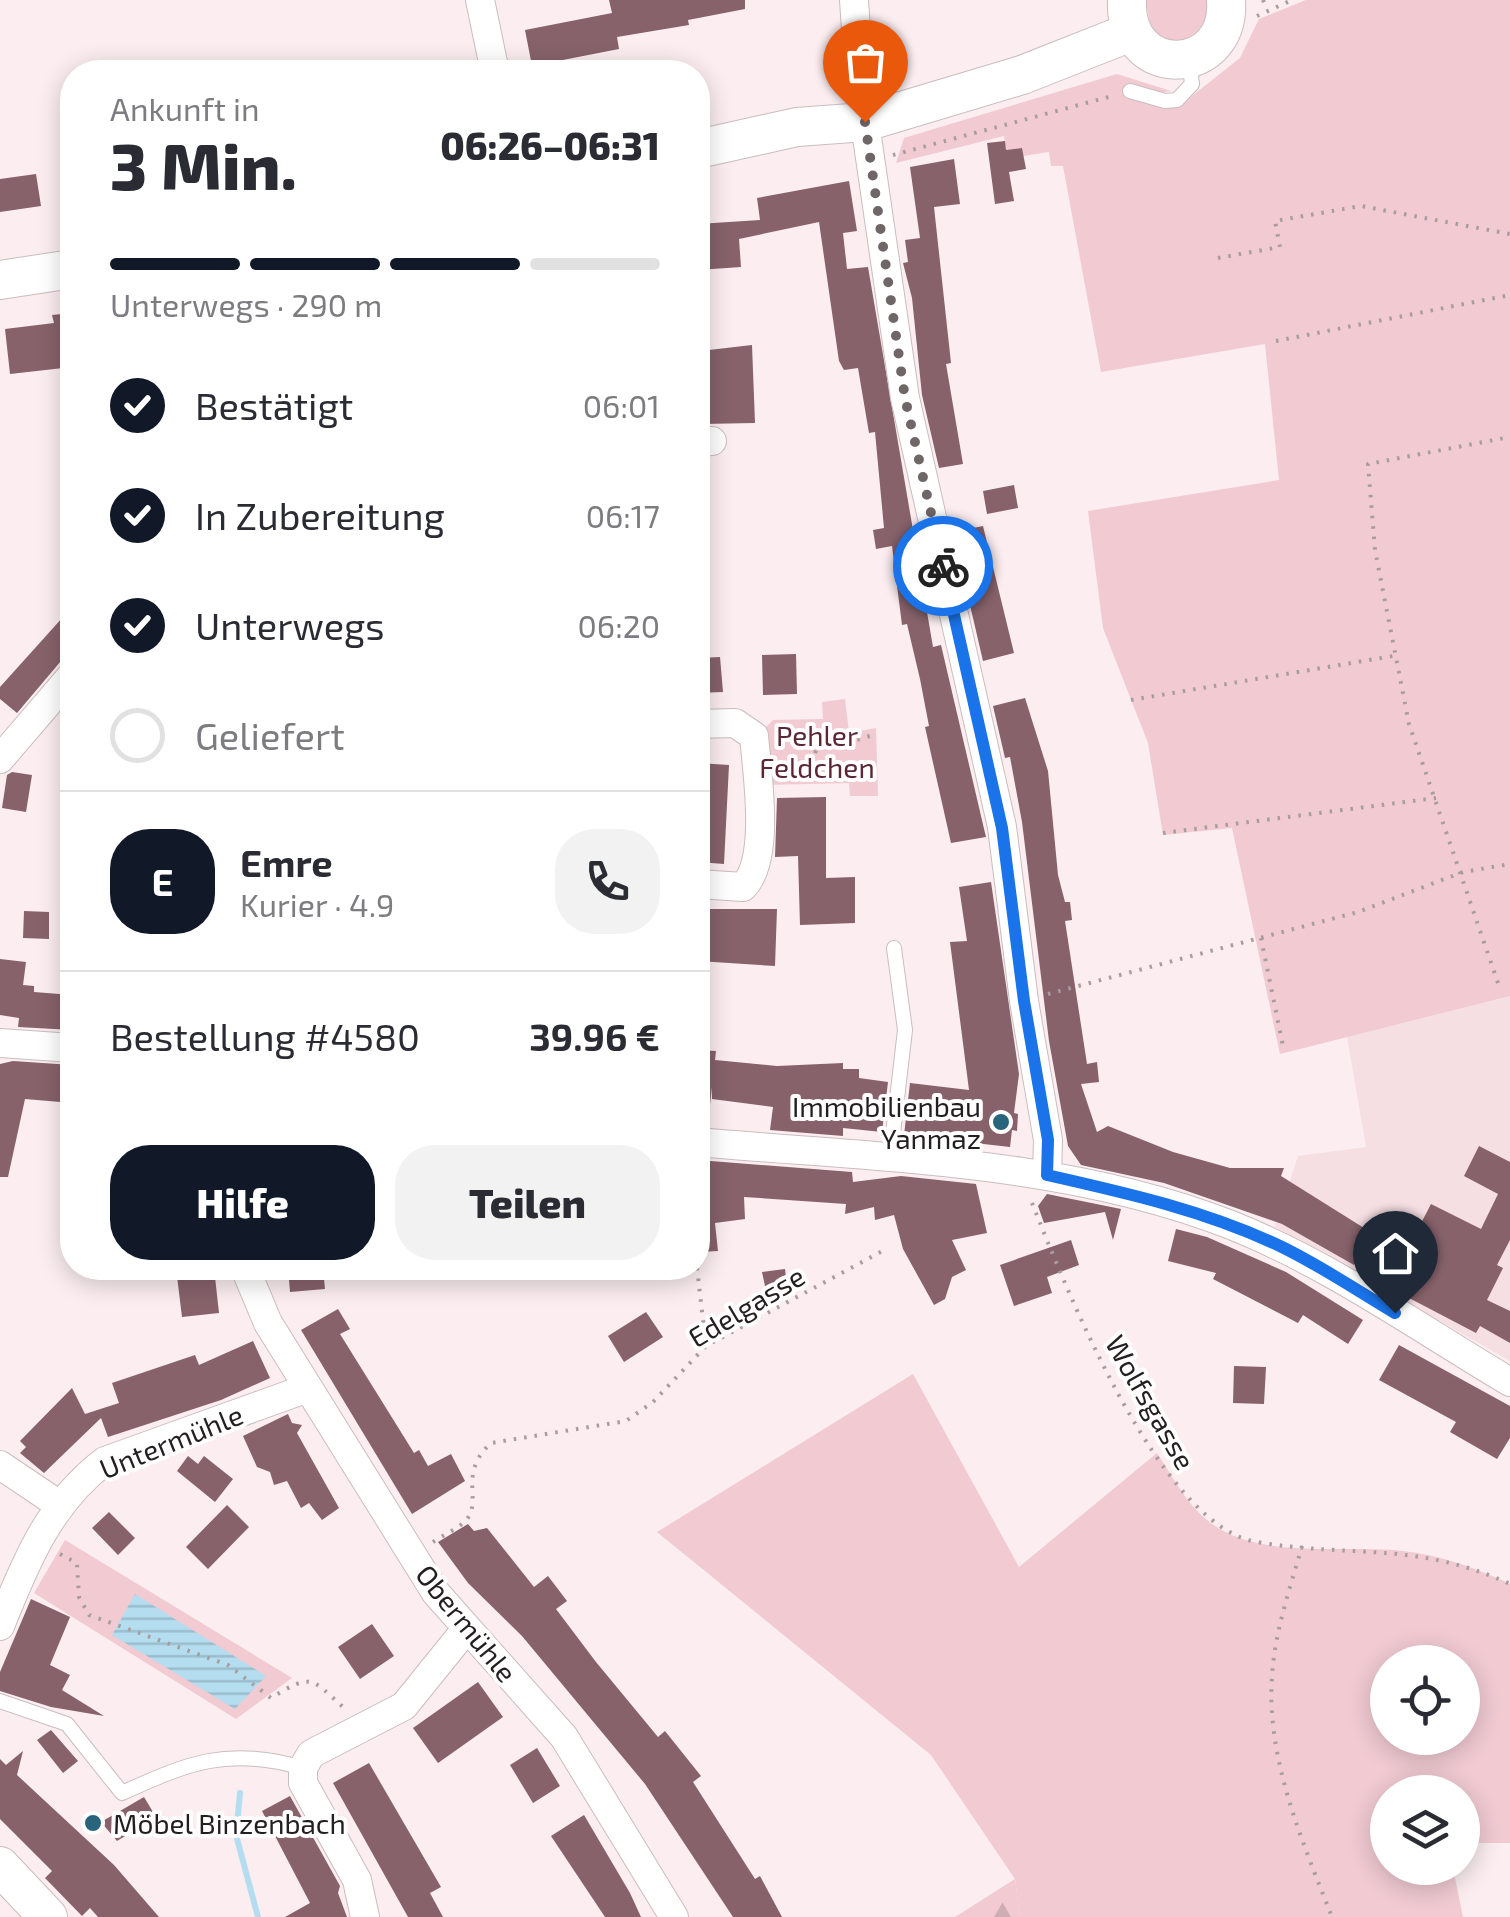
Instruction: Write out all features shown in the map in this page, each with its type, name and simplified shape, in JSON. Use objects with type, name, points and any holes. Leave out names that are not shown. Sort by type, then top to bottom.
[{"type":"main road","points":[[710,146],[797,127],[865,122],[1022,75],[1129,16],[1139,44],[1162,58],[1189,59],[1214,44],[1222,31],[1226,0]]},
{"type":"main road","points":[[0,280],[60,270]]},
{"type":"main road","points":[[0,1866],[48,1917]]},
{"type":"street","points":[[854,0],[865,122],[905,398],[1002,828],[1024,1001],[1048,1140],[1047,1175]]},
{"type":"street","points":[[485,1],[492,60]]},
{"type":"street","points":[[0,760],[60,689]]},
{"type":"street","points":[[710,725],[747,727],[754,736],[760,822],[752,878],[742,886],[710,885]]},
{"type":"street","points":[[0,1043],[60,1047]]},
{"type":"street","points":[[710,1143],[1047,1175],[1142,1196],[1228,1224],[1283,1248],[1510,1382]]},
{"type":"street","name":"Obermühle","points":[[250,1280],[268,1323],[412,1555],[467,1628],[564,1738],[674,1917]]},
{"type":"street","name":"Untermühle","points":[[0,1626],[58,1504],[105,1461],[308,1388]]},
{"type":"street","points":[[0,1465],[58,1504]]},
{"type":"street","points":[[365,1917],[357,1880],[303,1783],[302,1768],[311,1754],[404,1706],[467,1628]]},
{"type":"lane","points":[[1130,91],[1165,101],[1177,100],[1192,84],[1189,59]]},
{"type":"lane","points":[[890,1160],[904,1030],[894,948]]},
{"type":"lane","points":[[0,1701],[68,1724],[122,1793],[191,1762],[250,1758],[302,1768]]},
{"type":"path","points":[[1263,0],[1267,10]]},
{"type":"path","points":[[871,161],[1130,91]]},
{"type":"path","points":[[1218,258],[1280,247],[1275,221],[1361,206],[1484,226],[1510,234]]},
{"type":"path","points":[[1276,342],[1510,294]]},
{"type":"path","points":[[1498,983],[1410,724],[1376,550],[1368,464],[1510,436]]},
{"type":"path","points":[[1131,700],[1394,656]]},
{"type":"path","points":[[757,774],[803,772],[812,764],[820,732],[827,728],[854,741],[876,734]]},
{"type":"path","points":[[1162,832],[1436,798]]},
{"type":"path","points":[[1024,1001],[1358,912],[1463,872],[1510,864]]},
{"type":"path","points":[[1261,938],[1283,1046]]},
{"type":"path","name":"Wolfsgasse","points":[[1032,1203],[1068,1294],[1162,1469],[1189,1504],[1219,1529],[1254,1542],[1398,1550],[1472,1566],[1510,1584]]},
{"type":"path","name":"Edelgasse","points":[[412,1555],[466,1521],[471,1511],[472,1470],[491,1443],[626,1421],[653,1402],[706,1346],[888,1248]]},
{"type":"path","points":[[699,1280],[706,1346]]},
{"type":"path","points":[[38,1542],[77,1563],[80,1597],[89,1616],[228,1666],[271,1698],[302,1679],[314,1680],[366,1728]]},
{"type":"path","points":[[1302,1546],[1272,1668],[1276,1736],[1289,1806],[1332,1917]]},
{"type":"shaded area","points":[[1510,996],[1510,1361],[1275,1227],[1298,1156],[1366,1147],[1347,1037]]},
{"type":"green space","points":[[1146,0],[1209,0],[1208,24],[1182,45],[1151,33]]},
{"type":"green space","points":[[1306,0],[1510,0],[1510,996],[1280,1054],[1232,828],[1163,835],[1148,743],[1103,628],[1088,511],[1279,480],[1265,344],[1101,372],[1063,166],[1051,166],[1049,152],[1023,156],[1021,148],[1006,150],[1004,136],[896,163],[904,138],[1117,74],[1171,91],[1130,97],[1178,107],[1240,58],[1259,19]]},
{"type":"green space","name":"Pehler Feldchen","points":[[845,699],[849,733],[876,728],[878,796],[850,796],[849,783],[764,785],[763,730],[773,720],[823,719],[822,702]]},
{"type":"green space","points":[[913,1374],[1019,1567],[1157,1453],[1200,1514],[1239,1538],[1282,1547],[1424,1554],[1510,1584],[1510,1843],[1480,1843],[1480,1775],[1370,1775],[1370,1885],[1456,1885],[1463,1917],[1020,1917],[1015,1879],[931,1755],[657,1532]]},
{"type":"green space","points":[[65,1540],[292,1678],[236,1719],[34,1593]]},
{"type":"green space","points":[[1015,1879],[1020,1917],[955,1917]]},
{"type":"water","points":[[135,1594],[266,1676],[235,1709],[112,1635]]},
{"type":"building","points":[[609,0],[745,0],[745,9],[688,20],[689,25],[617,37],[619,49],[563,60],[531,60],[525,30],[612,13]]},
{"type":"building","points":[[1005,141],[1006,150],[1022,148],[1026,169],[1009,172],[1014,201],[995,204],[987,143]]},
{"type":"building","points":[[954,159],[960,204],[934,207],[951,363],[946,364],[963,464],[939,468],[922,395],[912,298],[903,263],[908,262],[905,240],[920,238],[910,167]]},
{"type":"building","points":[[36,174],[41,206],[0,212],[0,179]]},
{"type":"building","points":[[849,181],[857,231],[843,233],[847,269],[868,267],[933,647],[941,645],[986,837],[951,843],[925,727],[929,726],[920,679],[907,624],[902,625],[892,546],[876,549],[873,530],[884,528],[875,432],[869,433],[858,368],[844,370],[839,361],[819,222],[739,239],[741,267],[710,269],[710,223],[760,220],[757,198]]},
{"type":"building","points":[[60,314],[60,368],[10,374],[5,329],[54,323],[52,315]]},
{"type":"building","points":[[752,345],[755,423],[710,424],[710,350]]},
{"type":"building","points":[[1014,485],[1018,508],[987,514],[983,491]]},
{"type":"building","points":[[983,526],[1014,653],[983,661],[953,532]]},
{"type":"building","points":[[60,620],[60,662],[17,713],[0,699],[0,687]]},
{"type":"building","points":[[796,654],[797,694],[763,695],[762,655]]},
{"type":"building","points":[[710,657],[720,657],[723,692],[710,693]]},
{"type":"building","points":[[1025,698],[1048,771],[1058,875],[1065,902],[1070,902],[1072,920],[1065,921],[1087,1064],[1097,1062],[1099,1082],[1081,1084],[1097,1132],[1108,1126],[1173,1152],[1230,1168],[1284,1168],[1281,1176],[1372,1233],[1354,1265],[1282,1224],[1164,1183],[1081,1165],[1068,1146],[1049,1041],[1022,822],[1010,757],[1005,758],[993,706]]},
{"type":"building","points":[[710,764],[729,765],[724,864],[710,863]]},
{"type":"building","points":[[7,775],[32,775],[26,812],[2,808]]},
{"type":"building","points":[[826,797],[826,878],[855,877],[855,923],[800,925],[798,856],[775,857],[777,798]]},
{"type":"building","points":[[991,882],[1019,1074],[1014,1113],[1018,1114],[1017,1131],[1012,1130],[1010,1147],[904,1135],[910,1083],[969,1090],[950,942],[967,941],[959,887]]},
{"type":"building","points":[[710,909],[777,909],[775,966],[710,962]]},
{"type":"building","points":[[24,911],[49,912],[49,939],[23,938]]},
{"type":"building","points":[[0,959],[26,962],[23,985],[34,986],[34,992],[60,994],[60,1029],[18,1027],[19,1018],[0,1015]]},
{"type":"building","points":[[710,1051],[716,1051],[715,1060],[777,1066],[843,1063],[843,1069],[859,1069],[859,1078],[888,1082],[882,1132],[843,1128],[843,1136],[770,1130],[773,1107],[712,1099],[712,1087],[710,1105]]},
{"type":"building","points":[[13,1061],[60,1064],[60,1102],[25,1099],[8,1177],[0,1177],[0,1064]]},
{"type":"building","points":[[1479,1146],[1510,1162],[1510,1240],[1497,1265],[1503,1268],[1487,1300],[1510,1311],[1510,1343],[1480,1326],[1476,1333],[1388,1287],[1431,1204],[1481,1229],[1498,1194],[1464,1176]]},
{"type":"building","points":[[710,1161],[852,1172],[853,1182],[901,1176],[976,1184],[987,1233],[952,1240],[966,1270],[952,1277],[945,1299],[934,1305],[903,1249],[894,1215],[875,1220],[874,1207],[845,1214],[846,1204],[744,1197],[745,1219],[715,1223],[718,1251],[710,1251]]},
{"type":"building","points":[[1047,1194],[1121,1209],[1113,1240],[1105,1212],[1044,1223],[1038,1206]]},
{"type":"building","points":[[1176,1229],[1207,1237],[1286,1272],[1363,1320],[1348,1344],[1303,1315],[1298,1323],[1213,1279],[1216,1273],[1168,1261]]},
{"type":"building","points":[[1071,1240],[1079,1265],[1047,1277],[1052,1293],[1014,1306],[1000,1265]]},
{"type":"building","points":[[785,1269],[788,1296],[768,1300],[762,1272]]},
{"type":"building","points":[[177,1280],[215,1280],[219,1313],[182,1317]]},
{"type":"building","points":[[289,1280],[324,1280],[325,1289],[290,1292]]},
{"type":"building","points":[[338,1309],[350,1329],[340,1334],[414,1453],[419,1450],[428,1466],[451,1454],[465,1481],[412,1514],[301,1330]]},
{"type":"building","points":[[646,1312],[663,1337],[624,1362],[608,1336]]},
{"type":"building","points":[[253,1341],[270,1378],[221,1400],[108,1437],[101,1418],[44,1473],[20,1453],[26,1447],[20,1441],[72,1388],[85,1414],[119,1403],[112,1383],[195,1355],[199,1365]]},
{"type":"building","points":[[1399,1345],[1510,1406],[1510,1438],[1497,1459],[1450,1432],[1456,1422],[1379,1380]]},
{"type":"building","points":[[1234,1366],[1266,1367],[1264,1404],[1233,1403]]},
{"type":"building","points":[[288,1414],[292,1423],[302,1425],[297,1433],[339,1508],[322,1520],[309,1503],[301,1508],[287,1481],[274,1485],[270,1472],[257,1467],[243,1436]]},
{"type":"building","points":[[188,1456],[198,1464],[204,1456],[233,1479],[215,1502],[177,1471]]},
{"type":"building","points":[[227,1505],[249,1527],[208,1569],[186,1547]]},
{"type":"building","points":[[109,1512],[135,1538],[118,1555],[92,1528]]},
{"type":"building","points":[[468,1524],[474,1531],[487,1528],[534,1587],[548,1576],[567,1601],[556,1609],[596,1662],[658,1737],[665,1731],[701,1776],[693,1782],[755,1879],[760,1876],[782,1917],[733,1917],[645,1784],[522,1636],[468,1583],[438,1542]]},
{"type":"building","points":[[31,1599],[70,1617],[50,1665],[70,1675],[62,1690],[104,1716],[51,1707],[0,1691],[0,1672]]},
{"type":"building","points":[[372,1624],[394,1656],[360,1679],[338,1647]]},
{"type":"building","points":[[478,1682],[503,1717],[438,1763],[413,1728]]},
{"type":"building","points":[[51,1730],[78,1761],[63,1773],[37,1740]]},
{"type":"building","points":[[537,1748],[560,1786],[533,1803],[510,1765]]},
{"type":"building","points":[[23,1751],[17,1775],[114,1865],[159,1917],[98,1917],[90,1908],[82,1916],[45,1878],[52,1871],[0,1819],[0,1759],[6,1765]]},
{"type":"building","points":[[369,1763],[441,1887],[430,1893],[443,1917],[408,1917],[333,1783]]},
{"type":"building","points":[[290,1796],[340,1886],[338,1893],[347,1917],[285,1917],[310,1903],[262,1811]]},
{"type":"building","points":[[144,1797],[156,1817],[117,1841],[101,1822]]},
{"type":"building","points":[[584,1815],[641,1917],[605,1917],[551,1836]]},
{"type":"waterway","points":[[240,1793],[236,1835],[258,1917]]},
{"type":"way so far","points":[[865,122],[905,398],[943,566]]},
{"type":"place","name":"Immobilienbau Yanmaz","points":[[1001,1122]]},
{"type":"place","name":"Möbel Binzenbach","points":[[93,1823]]},
{"type":"route","points":[[943,566],[1002,828],[1024,1001],[1048,1140],[1047,1175],[1142,1196],[1228,1224],[1283,1248],[1395,1313]]}]
